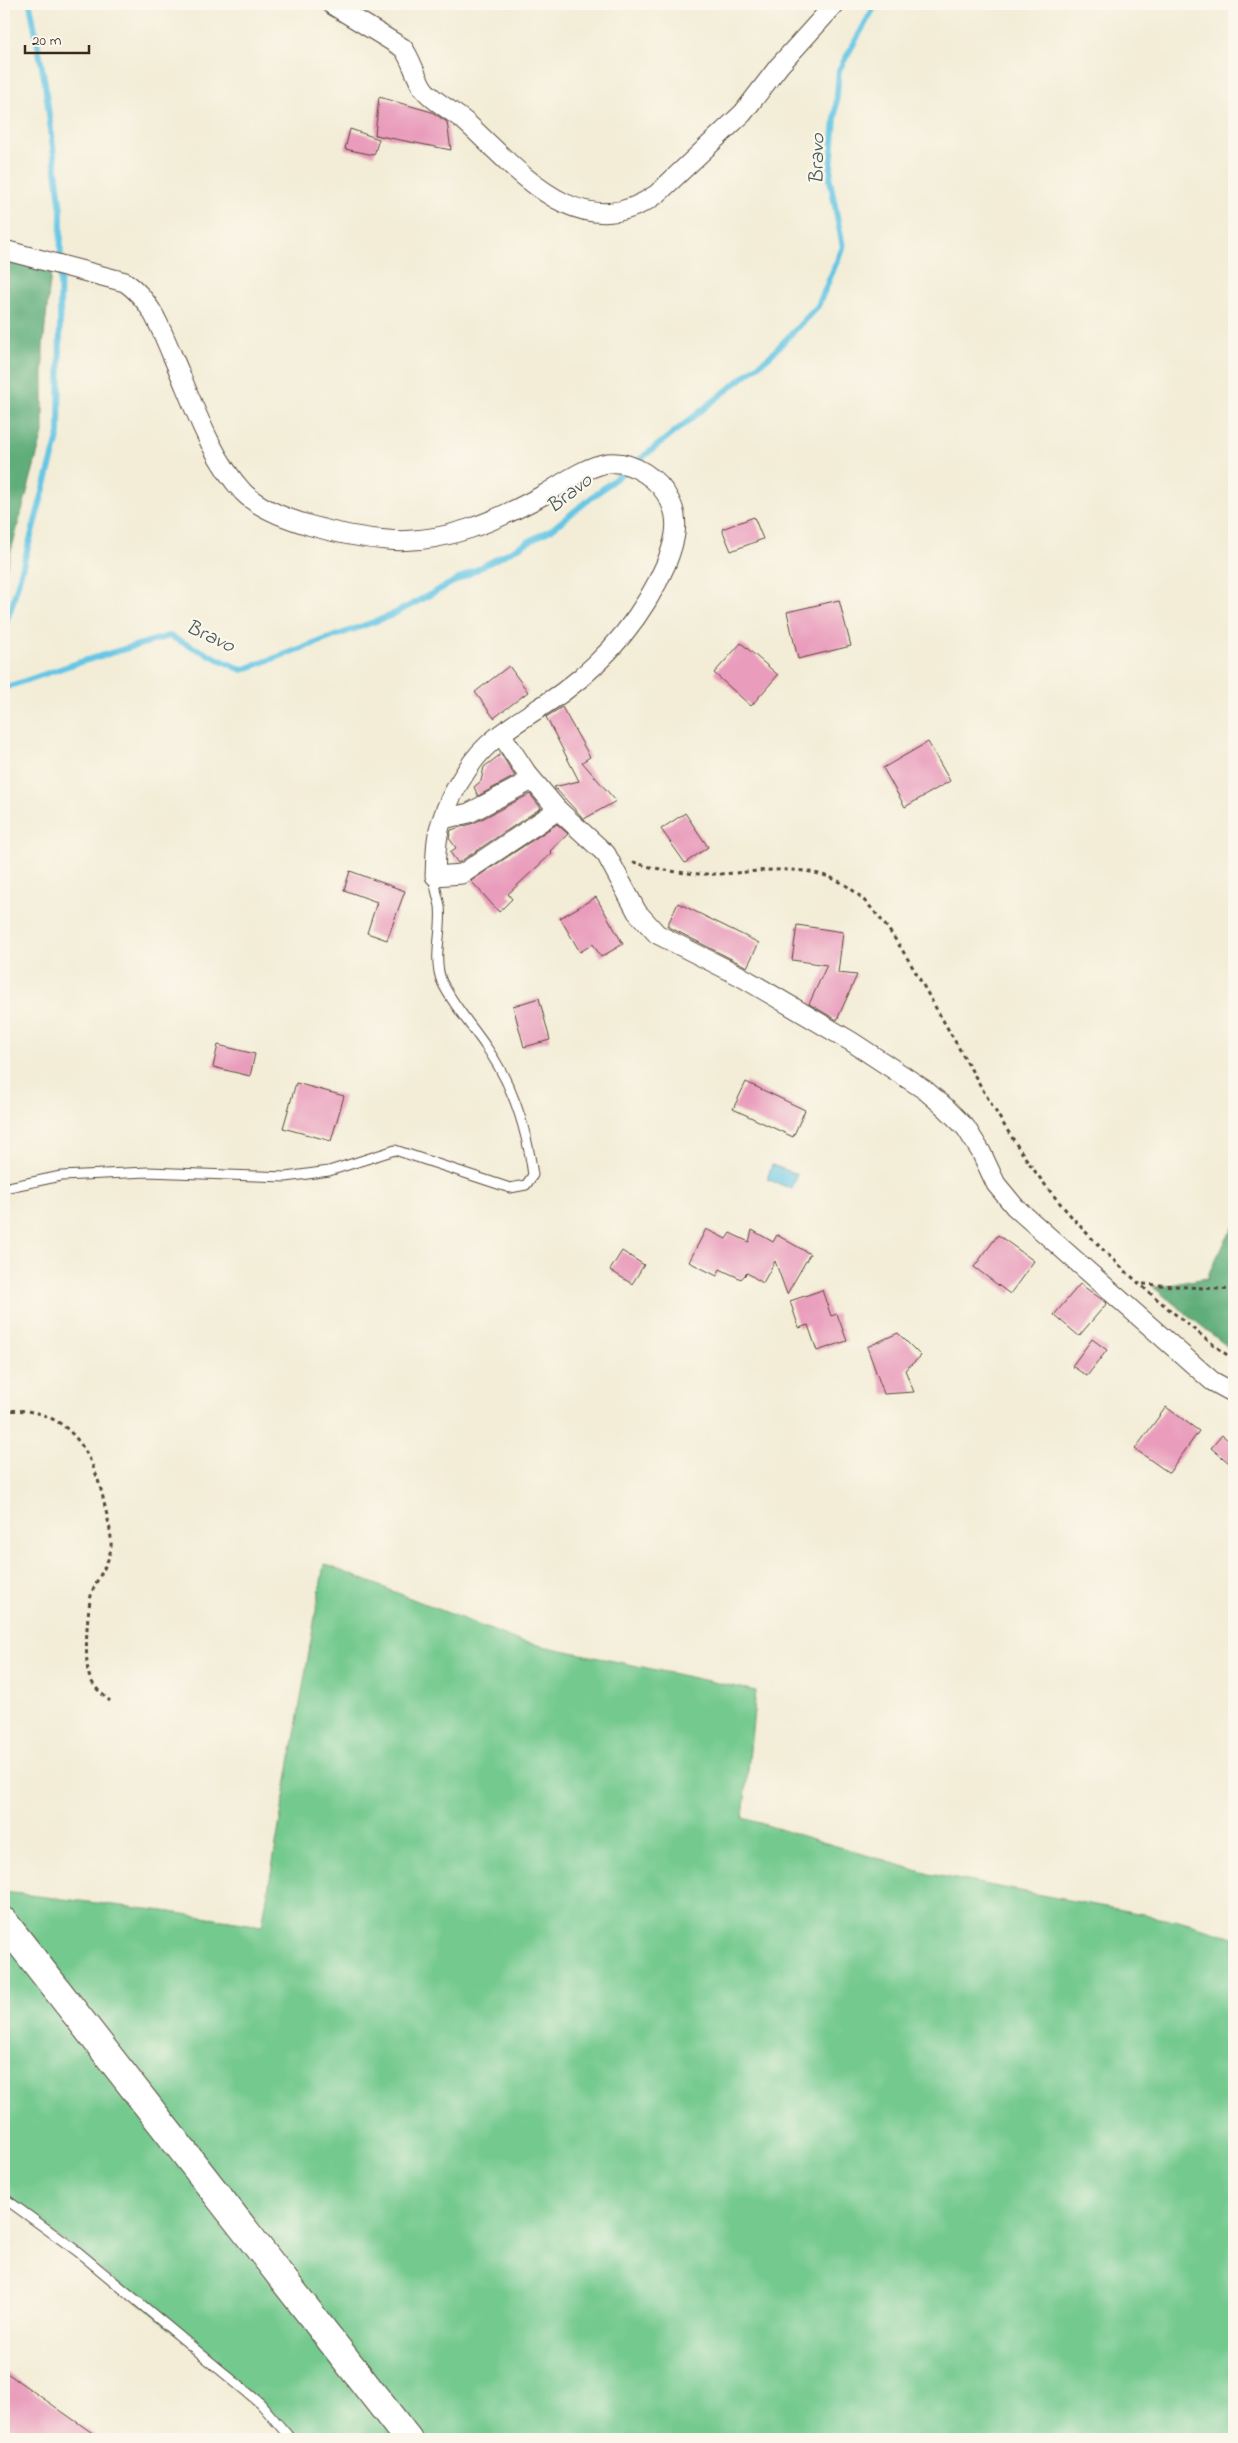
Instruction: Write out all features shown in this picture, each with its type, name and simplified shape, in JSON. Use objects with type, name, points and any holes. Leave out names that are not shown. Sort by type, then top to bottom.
[{"type":"main road","points":[[4,1922],[408,2439]]},
{"type":"street","points":[[331,4],[403,48],[411,59],[424,89],[463,120],[546,194],[563,204],[585,212],[607,213],[626,210],[643,204],[658,194],[743,113],[779,66],[835,4]]},
{"type":"street","points":[[4,250],[125,282],[140,292],[158,323],[209,439],[227,472],[245,494],[266,508],[323,530],[390,541],[436,537],[474,527],[510,514],[589,470],[606,463],[632,467],[661,488],[674,509],[676,528],[672,550],[659,580],[643,608],[625,632],[593,666],[564,691],[493,739],[467,769],[443,819],[439,832],[435,876],[462,874],[558,810]]},
{"type":"street","points":[[501,734],[532,780],[558,810],[606,854],[637,912],[657,934],[740,976],[852,1042],[925,1090],[966,1128],[981,1152],[996,1184],[1015,1207],[1212,1381],[1234,1393]]},
{"type":"street","points":[[443,819],[469,812],[532,780]]},
{"type":"lane","points":[[4,1188],[61,1176],[148,1172],[286,1177],[329,1171],[395,1150],[510,1188],[526,1185],[533,1176],[531,1162],[522,1121],[508,1083],[490,1052],[457,1008],[442,980],[438,954],[440,907],[434,885],[435,876]]},
{"type":"lane","points":[[4,2198],[77,2251],[260,2404],[291,2439]]},
{"type":"path","points":[[606,854],[644,866],[690,873],[717,874],[788,869],[808,870],[838,880],[858,896],[894,938],[1014,1141],[1064,1209],[1142,1284],[1194,1330],[1234,1360]]},
{"type":"path","points":[[1142,1284],[1234,1290]]},
{"type":"path","points":[[4,1411],[20,1410],[44,1414],[62,1425],[79,1440],[91,1460],[100,1485],[111,1546],[108,1564],[92,1593],[88,1610],[88,1675],[96,1688],[110,1701]]},
{"type":"green space","points":[[4,250],[52,262],[43,346],[43,433],[4,577]]},
{"type":"green space","points":[[1234,1225],[1234,1352],[1153,1287],[1208,1278]]},
{"type":"green space","points":[[324,1564],[519,1641],[756,1691],[743,1818],[929,1874],[1175,1920],[1234,1937],[1234,2439],[291,2439],[260,2403],[77,2251],[4,2198],[4,1892],[164,1911],[262,1926]]},
{"type":"water","points":[[772,1165],[797,1174],[792,1189],[767,1179]]},
{"type":"building","points":[[379,97],[432,112],[447,122],[451,150],[375,135]]},
{"type":"building","points":[[350,129],[379,139],[374,155],[345,149]]},
{"type":"building","points":[[754,517],[763,539],[731,551],[722,529]]},
{"type":"building","points":[[839,600],[851,646],[798,659],[787,612]]},
{"type":"building","points":[[741,643],[778,675],[751,706],[714,673]]},
{"type":"building","points":[[509,666],[528,692],[494,718],[475,692]]},
{"type":"building","points":[[562,707],[590,757],[582,762],[616,801],[584,819],[554,787],[579,781],[546,717]]},
{"type":"building","points":[[928,742],[950,781],[905,807],[883,768]]},
{"type":"building","points":[[501,754],[515,776],[478,796],[474,787],[481,781],[484,767]]},
{"type":"building","points":[[530,794],[541,808],[458,863],[450,852],[456,848],[449,838],[451,830],[474,823]]},
{"type":"building","points":[[685,813],[708,847],[685,863],[661,829]]},
{"type":"building","points":[[557,824],[568,834],[550,851],[552,853],[508,894],[512,899],[499,912],[471,881]]},
{"type":"building","points":[[350,871],[405,891],[387,940],[367,933],[377,902],[344,890]]},
{"type":"building","points":[[596,897],[623,944],[601,957],[593,944],[580,952],[560,918]]},
{"type":"building","points":[[678,903],[759,943],[747,967],[667,926]]},
{"type":"building","points":[[797,925],[843,932],[838,973],[857,975],[837,1020],[809,1004],[827,965],[792,960]]},
{"type":"building","points":[[539,998],[550,1040],[524,1047],[513,1006]]},
{"type":"building","points":[[218,1045],[255,1054],[250,1076],[213,1067]]},
{"type":"building","points":[[746,1082],[805,1110],[793,1137],[733,1109]]},
{"type":"building","points":[[296,1083],[344,1096],[331,1141],[283,1128]]},
{"type":"building","points":[[706,1229],[726,1239],[730,1233],[749,1242],[752,1230],[773,1242],[777,1235],[810,1254],[787,1294],[775,1261],[763,1283],[747,1273],[741,1279],[720,1269],[717,1276],[689,1262]]},
{"type":"building","points":[[998,1235],[1034,1261],[1010,1294],[974,1267]]},
{"type":"building","points":[[622,1251],[644,1265],[632,1284],[610,1270]]},
{"type":"building","points":[[1080,1284],[1107,1303],[1079,1336],[1054,1315]]},
{"type":"building","points":[[822,1290],[831,1316],[837,1314],[847,1341],[817,1351],[808,1325],[799,1328],[790,1301]]},
{"type":"building","points":[[898,1333],[921,1356],[905,1370],[914,1392],[884,1394],[867,1347]]},
{"type":"building","points":[[1092,1339],[1107,1350],[1087,1376],[1072,1366]]},
{"type":"building","points":[[1166,1407],[1199,1431],[1169,1473],[1135,1449]]},
{"type":"building","points":[[1222,1435],[1234,1445],[1234,1467],[1211,1448]]},
{"type":"building","points":[[4,2371],[101,2439],[4,2439]]},
{"type":"waterway","points":[[4,626],[11,609],[59,434],[61,210],[45,83],[30,4]]},
{"type":"waterway","name":"Bravo","points":[[4,688],[77,663],[169,636],[242,670],[390,616],[552,529],[770,356],[818,306],[843,247],[830,180],[839,70],[876,4]]}]
